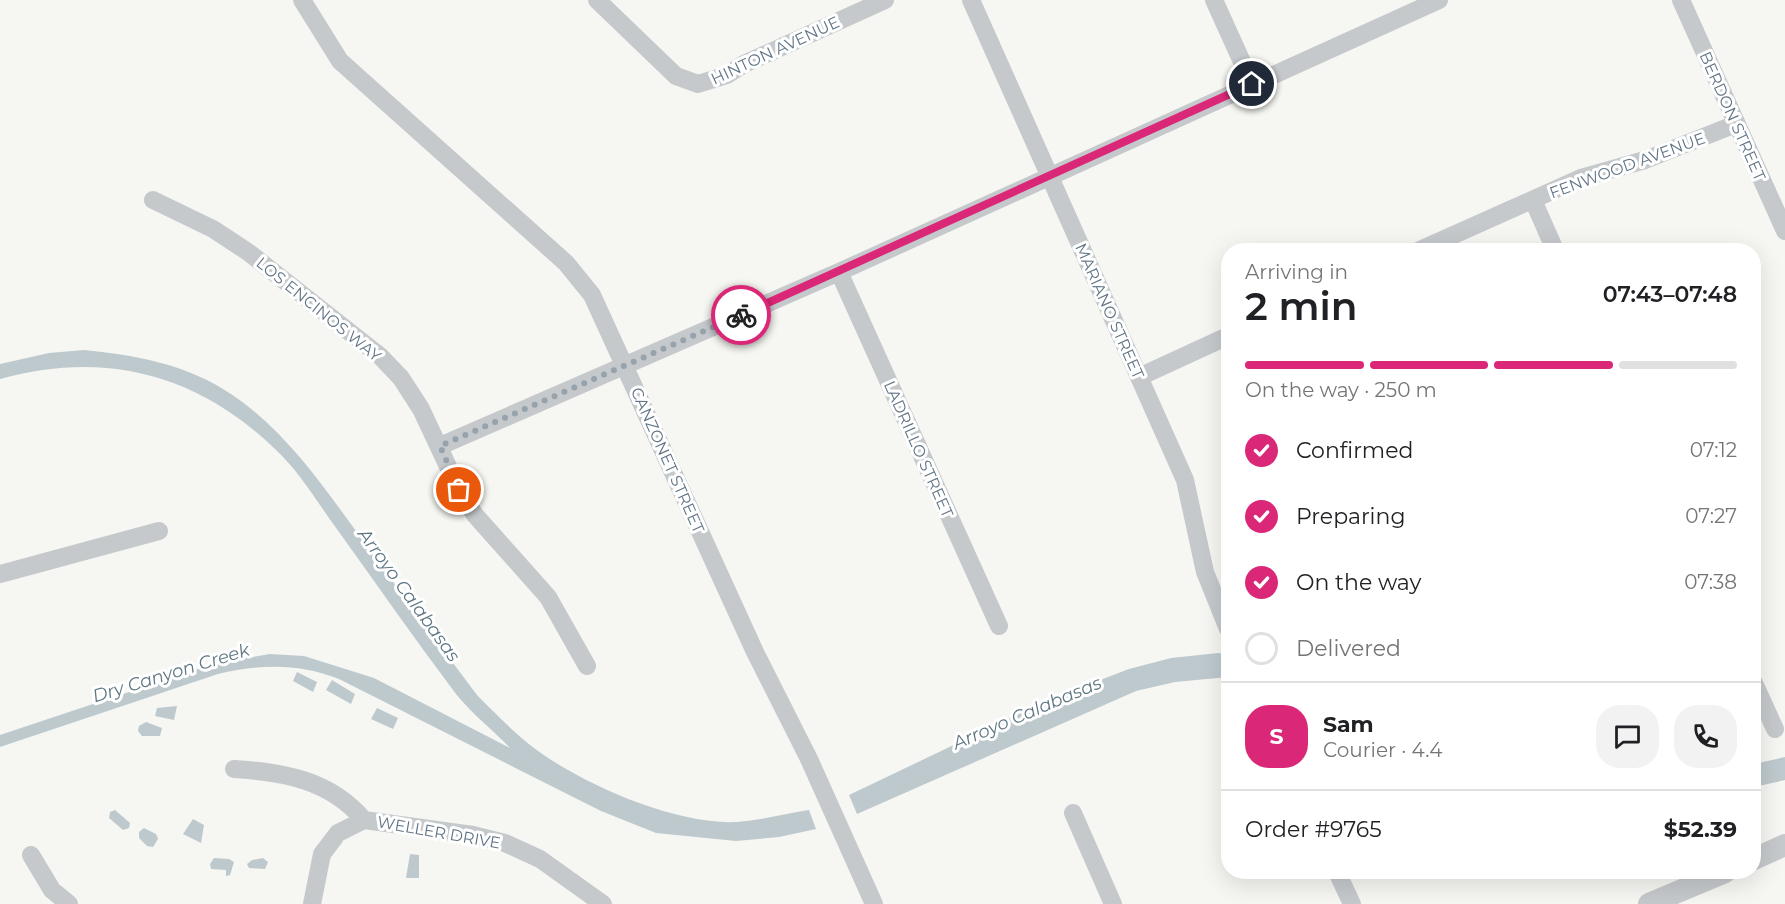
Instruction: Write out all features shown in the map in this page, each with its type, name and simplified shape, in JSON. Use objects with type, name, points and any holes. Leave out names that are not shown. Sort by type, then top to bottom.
[{"type":"street","name":"CANZONET STREET","points":[[302,0],[340,61],[566,263],[592,295],[755,652],[809,759],[874,904]]},
{"type":"street","name":"HINTON AVENUE","points":[[597,0],[676,76],[698,84],[728,75],[744,64],[885,0]]},
{"type":"street","name":"MARIANO STREET","points":[[971,0],[1185,480],[1205,572],[1221,612]]},
{"type":"street","points":[[1214,0],[1252,84]]},
{"type":"street","points":[[440,446],[839,272],[1439,0]]},
{"type":"street","name":"BERDON STREET","points":[[1681,0],[1785,231]]},
{"type":"street","name":"FENWOOD AVENUE","points":[[1436,243],[1581,178],[1645,160],[1736,124]]},
{"type":"street","name":"LOS ENCINOS WAY","points":[[153,201],[213,230],[248,252],[380,356],[401,378],[422,409],[459,490],[475,515],[548,597],[586,666]]},
{"type":"street","points":[[1533,201],[1552,243]]},
{"type":"street","name":"LADRILLO STREET","points":[[839,272],[999,626]]},
{"type":"street","points":[[1139,377],[1221,339]]},
{"type":"street","points":[[0,574],[159,531]]},
{"type":"street","points":[[1761,698],[1775,729]]},
{"type":"street","points":[[234,769],[274,772],[318,784],[350,803],[364,820]]},
{"type":"street","points":[[1073,813],[1113,904]]},
{"type":"street","name":"WELLER DRIVE","points":[[312,904],[322,854],[338,833],[364,820],[473,835],[506,843],[540,859],[603,904]]},
{"type":"street","points":[[1761,856],[1785,845]]},
{"type":"street","points":[[31,855],[52,890],[69,904]]},
{"type":"street","points":[[1340,879],[1352,904]]},
{"type":"street","points":[[1649,904],[1708,879]]},
{"type":"water","points":[[84,350],[138,358],[190,373],[223,389],[265,421],[319,481],[477,695],[519,736],[554,762],[630,800],[686,817],[737,822],[809,810],[816,829],[779,837],[736,841],[656,833],[601,811],[339,679],[294,668],[249,668],[218,674],[0,747],[0,735],[213,664],[270,654],[304,656],[374,678],[510,748],[456,694],[293,468],[245,423],[214,402],[181,386],[148,375],[113,369],[76,367],[39,371],[0,379],[0,364],[49,353]]},
{"type":"water","name":"Arroyo Calabasas","points":[[1221,653],[1221,678],[1175,682],[1136,691],[857,814],[849,795],[1048,700],[1129,669],[1171,658]]},
{"type":"water","points":[[297,672],[317,682],[313,692],[293,681]]},
{"type":"water","points":[[332,680],[355,694],[351,704],[326,690]]},
{"type":"water","points":[[177,706],[174,720],[155,716],[157,708]]},
{"type":"water","points":[[377,708],[398,718],[393,729],[371,719]]},
{"type":"water","points":[[146,722],[162,728],[160,736],[142,736],[138,731],[139,726]]},
{"type":"water","points":[[1785,757],[1785,780],[1761,785],[1761,762]]},
{"type":"water","points":[[115,810],[130,823],[129,828],[123,830],[109,818],[110,812]]},
{"type":"water","points":[[193,819],[204,825],[201,843],[183,834]]},
{"type":"water","points":[[144,828],[156,834],[158,839],[153,847],[147,846],[139,838],[139,832]]},
{"type":"water","points":[[410,854],[419,855],[419,878],[406,878]]},
{"type":"water","points":[[214,858],[229,859],[234,862],[230,875],[226,876],[226,870],[211,869],[210,864]]},
{"type":"water","points":[[263,858],[268,862],[265,869],[249,868],[247,864],[252,860]]},
{"type":"way so far","points":[[459,490],[440,446],[741,315]]},
{"type":"route","points":[[741,315],[1252,84]]},
{"type":"water label","name":"Dry Canyon Creek","points":[[171,673]]}]
